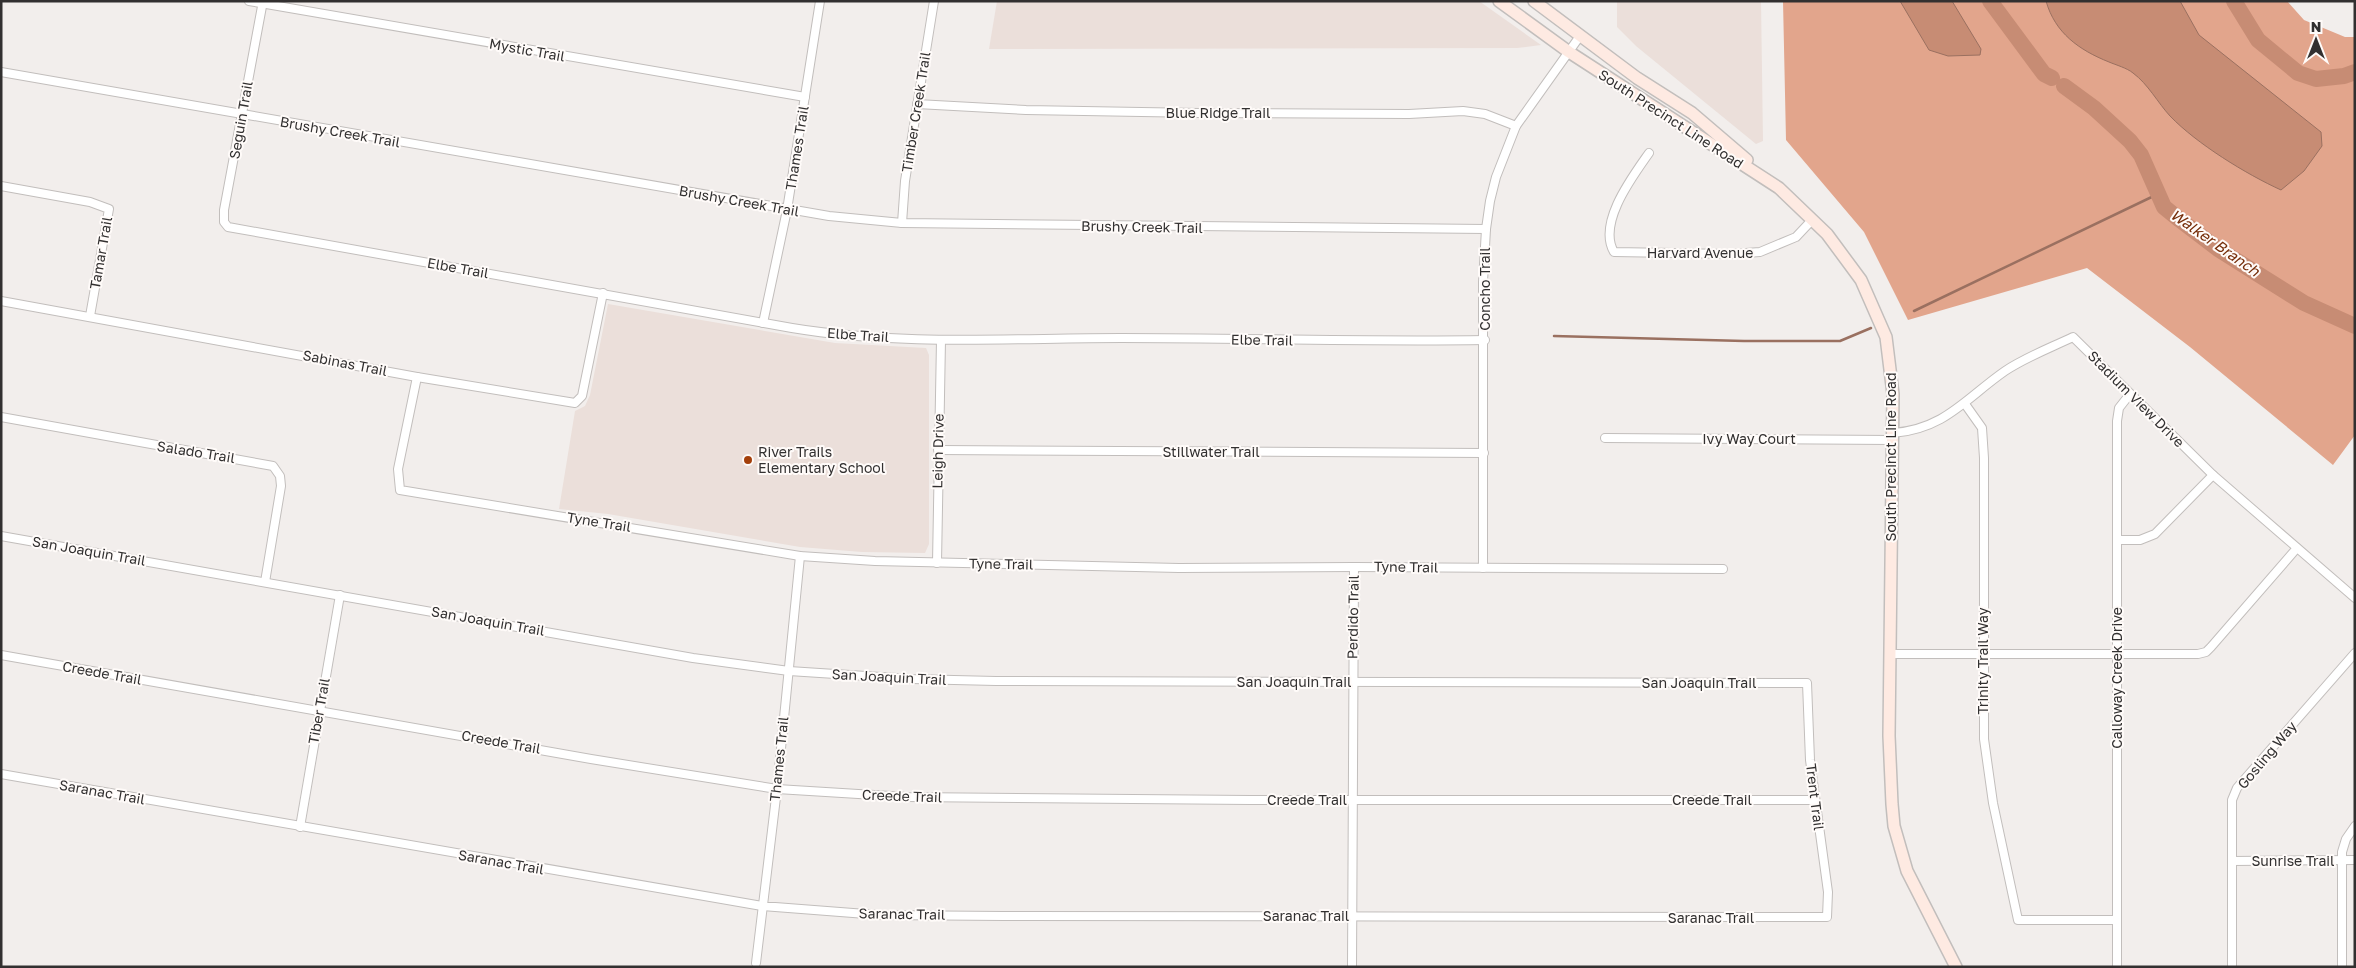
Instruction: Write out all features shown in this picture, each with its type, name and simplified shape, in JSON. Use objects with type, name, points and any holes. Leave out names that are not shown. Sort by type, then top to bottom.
[{"type":"main road","name":"South Precinct Line Road","points":[[1499,1],[1570,52],[1779,188],[1839,248],[1856,272],[1886,337],[1893,394],[1889,757],[1894,826],[1913,886],[1956,967]]},
{"type":"main road","points":[[1534,1],[1637,78],[1692,114],[1779,188]]},
{"type":"street","name":"Mystic Trail","points":[[249,1],[805,97]]},
{"type":"street","name":"Thames Trail","points":[[763,323],[786,210],[820,1]]},
{"type":"street","name":"Timber Creek Trail","points":[[902,224],[905,181],[934,1]]},
{"type":"street","name":"Seguin Trail","points":[[239,230],[228,227],[224,222],[263,2]]},
{"type":"street","name":"Concho Trail","points":[[1484,568],[1485,340],[1483,282],[1486,229],[1496,177],[1516,126],[1580,36]]},
{"type":"street","name":"Brushy Creek Trail","points":[[1,72],[786,210],[902,224],[1486,229]]},
{"type":"street","name":"Blue Ridge Trail","points":[[917,104],[1026,110],[1180,113],[1409,114],[1463,111],[1485,114],[1516,126]]},
{"type":"street","name":"Harvard Avenue","points":[[1649,153],[1629,183],[1615,210],[1610,231],[1611,247],[1614,252],[1760,252],[1796,237],[1812,220]]},
{"type":"street","name":"Tamar Trail","points":[[1,186],[90,202],[109,210],[90,316]]},
{"type":"street","name":"Elbe Trail","points":[[239,230],[763,323],[841,334],[941,340],[1122,338],[1485,340]]},
{"type":"street","name":"Sabinas Trail","points":[[1,301],[416,377],[575,403],[582,396],[602,293]]},
{"type":"street","name":"Stadium View Drive","points":[[1893,437],[1936,423],[1965,404],[2004,372],[2028,358],[2073,337],[2213,475],[2355,598]]},
{"type":"street","name":"Leigh Drive","points":[[937,563],[941,340]]},
{"type":"street","name":"Tyne Trail","points":[[416,377],[398,469],[400,490],[800,556],[937,563],[1179,568],[1354,567],[1722,570]]},
{"type":"street","name":"Calloway Creek Drive","points":[[2117,967],[2117,421],[2119,408],[2130,394]]},
{"type":"street","name":"Trinity Trail Way","points":[[1965,404],[1982,428],[1984,458],[1984,739],[1987,764],[2018,920],[2117,920]]},
{"type":"street","name":"Salado Trail","points":[[1,417],[273,466],[280,476],[281,486],[265,582]]},
{"type":"street","name":"Ivy Way Court","points":[[1605,438],[1893,437]]},
{"type":"street","name":"Stillwater Trail","points":[[938,450],[1484,453]]},
{"type":"street","points":[[2117,540],[2140,540],[2155,534],[2213,475]]},
{"type":"street","name":"San Joaquin Trail","points":[[1,536],[693,658],[789,672],[912,679],[996,681],[1788,683]]},
{"type":"street","points":[[1891,654],[2198,654],[2206,652],[2297,548]]},
{"type":"street","name":"Thames Trail","points":[[756,963],[777,788],[800,556]]},
{"type":"street","name":"Perdido Trail","points":[[1352,967],[1354,567]]},
{"type":"street","name":"Tiber Trail","points":[[300,827],[340,595]]},
{"type":"street","name":"Gosling Way","points":[[2232,967],[2232,800],[2237,788],[2355,653]]},
{"type":"street","name":"Creede Trail","points":[[1,655],[591,759],[777,788],[907,797],[1352,800],[1815,800]]},
{"type":"street","name":"Trent Trail","points":[[1788,683],[1807,683],[1810,760],[1828,892],[1827,917],[1813,918]]},
{"type":"street","name":"Saranac Trail","points":[[1,774],[762,906],[879,914],[1813,918]]},
{"type":"street","points":[[2342,967],[2343,860],[2346,838],[2355,826]]},
{"type":"street","name":"Sunrise Trail","points":[[2232,861],[2355,860]]},
{"type":"shaded area","points":[[997,1],[1479,1],[1541,45],[1517,48],[989,49]]},
{"type":"shaded area","points":[[1617,1],[1761,1],[1763,141],[1756,144],[1636,46],[1617,27]]},
{"type":"shaded area","points":[[1783,1],[2287,1],[2304,20],[2345,37],[2355,37],[2355,435],[2333,465],[2190,347],[2087,268],[1908,320],[1864,232],[1786,140]]},
{"type":"shaded area","points":[[1900,1],[1952,1],[1981,49],[1980,55],[1948,56],[1929,50]]},
{"type":"shaded area","points":[[2046,1],[2180,1],[2199,35],[2321,132],[2322,146],[2304,171],[2281,190],[2267,183],[2208,148],[2181,127],[2133,73],[2078,46],[2055,22]]},
{"type":"shaded area","name":"River Trails Elementary School","points":[[608,304],[835,343],[926,348],[929,355],[929,544],[925,553],[862,552],[800,547],[608,514],[559,509],[575,411],[585,406],[590,395]]},
{"type":"waterway","name":"Walker Branch","points":[[1990,1],[2044,74],[2052,78]]},
{"type":"waterway","points":[[2234,1],[2258,40],[2298,73],[2316,79],[2344,76],[2355,72]]},
{"type":"waterway","name":"Walker Branch","points":[[2064,86],[2094,108],[2130,141],[2141,155],[2164,207],[2218,249],[2304,303],[2355,326]]},
{"type":"waterway","points":[[1914,311],[2160,193]]},
{"type":"waterway","points":[[1554,336],[1744,341],[1840,341],[1871,328]]},
{"type":"place","name":"River Trails Elementary School","points":[[748,460]]}]
